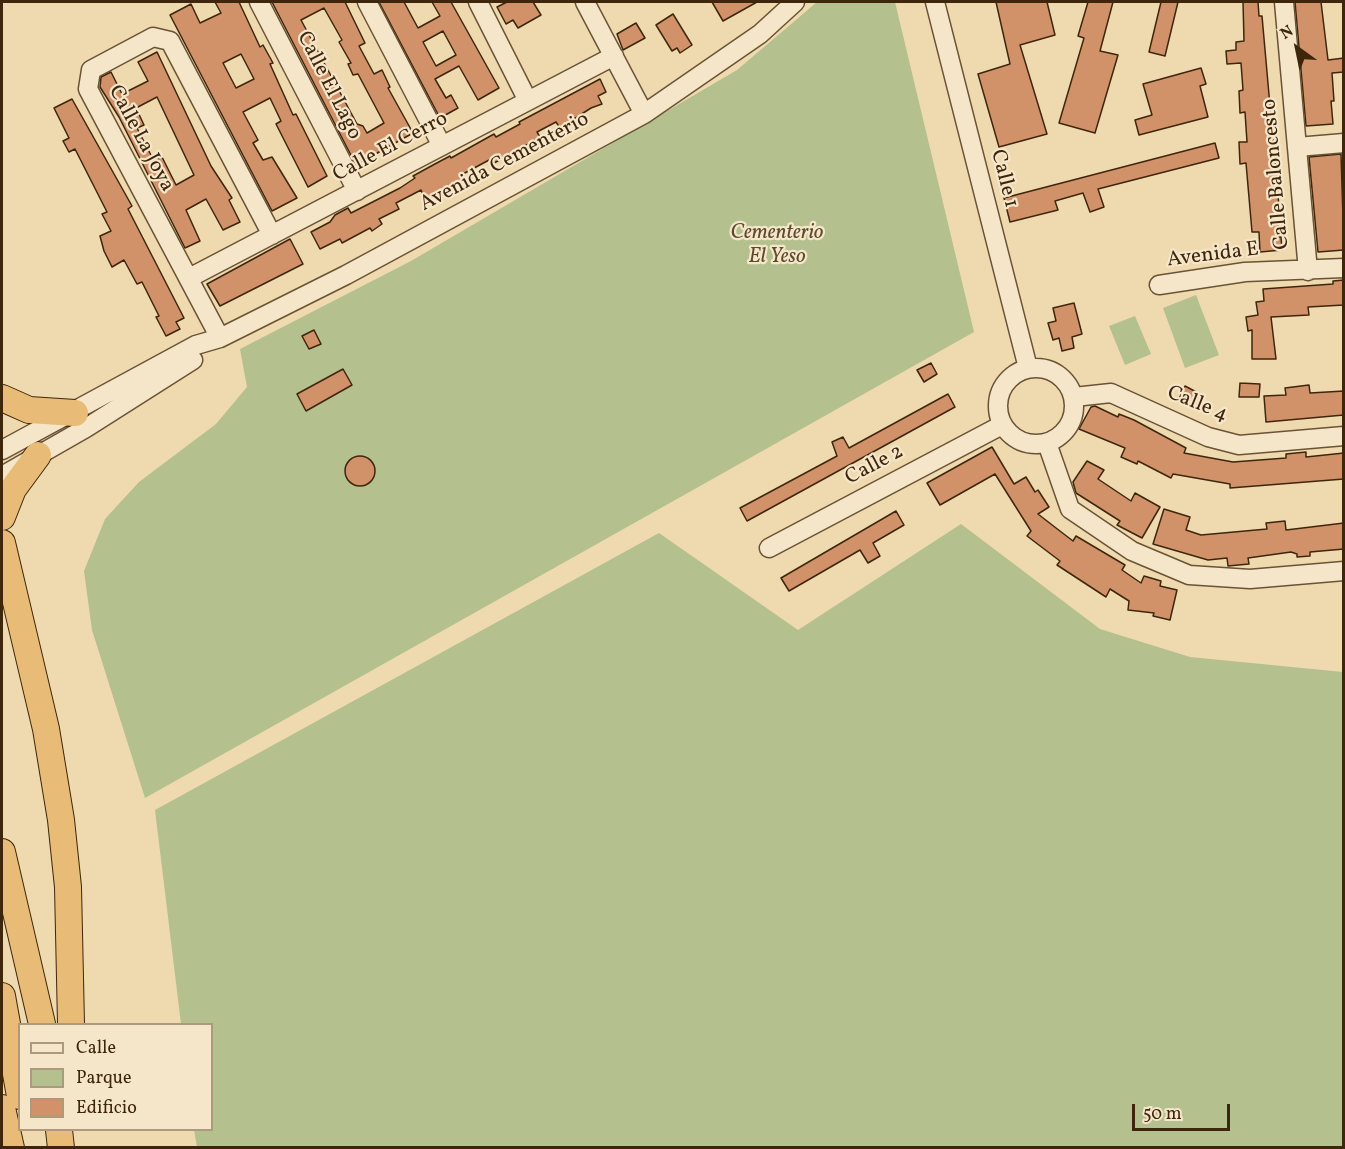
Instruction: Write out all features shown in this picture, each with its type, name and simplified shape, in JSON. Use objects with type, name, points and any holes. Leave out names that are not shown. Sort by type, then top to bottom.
[{"type":"highway","points":[[2,398],[29,410],[75,413]]},
{"type":"highway","points":[[2,517],[13,489],[38,455]]},
{"type":"highway","points":[[2,543],[45,729],[61,820],[68,887],[71,1023]]},
{"type":"highway","points":[[2,852],[42,1023]]},
{"type":"highway","points":[[2,996],[18,1085]]},
{"type":"highway","points":[[2,1108],[11,1148]]},
{"type":"highway","points":[[24,1131],[26,1148]]},
{"type":"highway","points":[[59,1131],[61,1148]]},
{"type":"highway","points":[[71,1131],[71,1148]]},
{"type":"street","name":"Calle El Lago","points":[[260,2],[357,191]]},
{"type":"street","points":[[367,2],[442,146]]},
{"type":"street","points":[[478,2],[528,101]]},
{"type":"street","points":[[585,2],[644,114]]},
{"type":"street","name":"Avenida Cementerio","points":[[2,450],[75,413],[196,345],[220,338],[345,274],[644,114],[760,34],[795,2]]},
{"type":"street","name":"Calle 1","points":[[935,2],[1028,368]]},
{"type":"street","name":"Calle Baloncesto","points":[[1284,2],[1308,271]]},
{"type":"street","name":"Calle La Joya","points":[[220,338],[88,89],[91,70],[153,37],[170,41],[272,235]]},
{"type":"street","name":"Calle El Cerro","points":[[189,278],[614,56]]},
{"type":"street","points":[[1297,147],[1344,143]]},
{"type":"street","name":"Avenida E","points":[[1159,285],[1245,272],[1344,268]]},
{"type":"street","name":"Avenida Cementerio","points":[[2,476],[198,356],[220,338]]},
{"type":"street","points":[[1028,368],[1048,369],[1065,379],[1074,397],[1074,411],[1070,425],[1060,436],[1047,443],[1022,442],[1011,435],[1002,425],[998,411],[998,397],[1004,384],[1014,373],[1028,368]]},
{"type":"street","name":"Calle 4","points":[[1074,397],[1111,393],[1208,437],[1239,445],[1344,436]]},
{"type":"street","name":"Calle 2","points":[[770,548],[1002,425]]},
{"type":"street","points":[[1047,443],[1070,509],[1132,551],[1189,575],[1250,579],[1344,571]]},
{"type":"green space","name":"Cementerio El Yeso","points":[[817,2],[895,2],[974,332],[145,798],[92,630],[84,571],[105,519],[139,482],[216,424],[247,387],[240,349],[411,261],[737,70]]},
{"type":"green space","points":[[1196,295],[1219,355],[1185,368],[1163,308]]},
{"type":"green space","points":[[1135,316],[1151,354],[1125,365],[1109,326]]},
{"type":"green space","points":[[961,524],[1100,629],[1190,657],[1343,672],[1343,1147],[197,1147],[194,1131],[213,1131],[213,1023],[181,1023],[155,810],[659,533],[798,630]]},
{"type":"building","points":[[215,2],[239,2],[260,47],[263,45],[273,63],[270,64],[293,115],[296,114],[327,176],[308,187],[276,124],[281,121],[270,98],[243,112],[258,140],[253,143],[263,160],[272,157],[297,198],[272,211],[170,15],[191,4],[200,23],[221,13]],"holes":[[[241,54],[254,79],[236,88],[223,63]]]},
{"type":"building","points":[[272,2],[345,2],[365,43],[359,46],[374,74],[382,70],[390,87],[388,88],[413,133],[356,165]],"holes":[[[324,8],[342,40],[339,42],[351,63],[348,64],[353,75],[358,74],[384,123],[367,133],[363,126],[357,124],[301,20]]]},
{"type":"building","points":[[379,2],[404,2],[418,28],[440,16],[432,2],[451,2],[499,88],[478,100],[459,66],[435,79],[446,98],[451,95],[458,108],[440,118]],"holes":[[[443,31],[456,55],[436,66],[423,42]]]},
{"type":"building","points":[[507,2],[533,2],[541,15],[518,28],[513,20],[506,24],[497,7]]},
{"type":"building","points":[[712,2],[757,2],[723,21]]},
{"type":"building","points":[[996,2],[1047,2],[1055,35],[1020,45],[1047,134],[999,147],[978,74],[1010,64]]},
{"type":"building","points":[[1088,2],[1113,2],[1100,51],[1118,55],[1095,133],[1059,123],[1084,38],[1078,36]]},
{"type":"building","points":[[1161,2],[1178,2],[1165,56],[1149,52]]},
{"type":"building","points":[[1243,2],[1258,2],[1259,16],[1262,16],[1279,207],[1277,207],[1279,237],[1281,237],[1282,250],[1260,252],[1259,232],[1252,232],[1246,163],[1240,164],[1239,142],[1247,142],[1245,112],[1240,113],[1239,91],[1243,90],[1241,63],[1227,64],[1226,51],[1236,50],[1236,42],[1244,41]]},
{"type":"building","points":[[1295,2],[1321,2],[1328,60],[1344,58],[1344,72],[1332,73],[1333,124],[1306,126]]},
{"type":"building","points":[[673,14],[692,45],[680,53],[677,48],[672,51],[656,25]]},
{"type":"building","points":[[636,23],[645,38],[623,50],[617,34]]},
{"type":"building","points":[[157,52],[211,166],[232,198],[229,200],[240,222],[223,230],[206,199],[186,210],[200,241],[185,248],[119,117],[100,87],[101,77],[111,72],[122,94],[148,81],[138,62]],"holes":[[[157,97],[194,175],[176,185],[162,157],[154,161],[137,128],[144,125],[136,108]]]},
{"type":"building","points":[[1201,68],[1206,84],[1200,86],[1208,117],[1139,135],[1135,120],[1152,115],[1143,84]]},
{"type":"building","points":[[600,79],[606,92],[598,96],[602,104],[591,108],[560,128],[556,122],[537,132],[540,137],[494,163],[491,159],[461,175],[463,179],[425,199],[421,190],[396,203],[399,209],[379,219],[382,224],[372,231],[370,228],[342,243],[340,239],[320,249],[311,232],[330,222],[335,215],[348,208],[351,213],[400,188],[415,178],[413,176],[433,165],[450,156],[451,158],[494,134],[496,137],[520,124],[519,122]]},
{"type":"building","points":[[72,99],[132,206],[128,209],[184,318],[176,322],[180,329],[166,336],[142,282],[137,284],[124,260],[112,267],[104,251],[100,236],[111,231],[102,214],[107,212],[75,149],[69,152],[63,141],[69,138],[54,108]]},
{"type":"building","points":[[1215,143],[1219,158],[1098,189],[1104,207],[1090,212],[1083,193],[1055,201],[1058,210],[1010,222],[1004,198]]},
{"type":"building","points":[[1341,154],[1344,250],[1318,252],[1309,157]]},
{"type":"building","points":[[290,239],[303,264],[220,306],[207,284]]},
{"type":"building","points":[[1344,280],[1344,305],[1308,307],[1309,315],[1271,317],[1276,359],[1252,359],[1252,330],[1248,331],[1246,317],[1258,315],[1256,302],[1264,301],[1263,289],[1333,284],[1333,281]]},
{"type":"building","points":[[1074,303],[1082,334],[1072,337],[1074,348],[1062,351],[1059,338],[1053,340],[1048,323],[1056,321],[1053,308]]},
{"type":"building","points":[[314,330],[321,344],[309,349],[302,336]]},
{"type":"building","points":[[931,363],[937,374],[924,382],[917,370]]},
{"type":"building","points":[[343,369],[352,385],[306,411],[297,394]]},
{"type":"building","points":[[1240,383],[1260,384],[1259,397],[1239,397]]},
{"type":"building","points":[[1309,385],[1310,393],[1344,391],[1344,415],[1266,422],[1264,396],[1286,395],[1285,388]]},
{"type":"building","points":[[1185,386],[1202,395],[1195,409],[1178,401]]},
{"type":"building","points":[[948,394],[955,407],[747,521],[740,508],[837,456],[832,442],[843,437],[849,448]]},
{"type":"building","points":[[1095,406],[1118,417],[1119,414],[1134,420],[1186,448],[1184,453],[1233,462],[1286,458],[1286,454],[1306,452],[1306,457],[1344,453],[1344,479],[1230,488],[1230,484],[1173,474],[1171,478],[1138,461],[1137,464],[1121,457],[1125,448],[1079,429],[1091,407]]},
{"type":"building","points":[[992,447],[1014,484],[1026,477],[1035,492],[1038,490],[1049,507],[1038,514],[1056,528],[1073,541],[1076,536],[1125,565],[1122,570],[1141,583],[1144,576],[1161,581],[1160,586],[1177,590],[1170,620],[1153,616],[1154,613],[1128,610],[1129,601],[1110,589],[1106,597],[1057,565],[1060,561],[1027,536],[1031,531],[995,474],[940,505],[927,483]]},
{"type":"building","points":[[360,456],[371,460],[375,471],[371,482],[360,486],[349,482],[345,471],[349,460]]},
{"type":"building","points":[[1087,461],[1104,470],[1098,479],[1131,501],[1135,493],[1160,507],[1142,538],[1117,525],[1120,521],[1076,493],[1073,482]]},
{"type":"building","points":[[1164,509],[1190,517],[1186,530],[1201,535],[1267,529],[1266,523],[1285,521],[1286,530],[1344,523],[1344,549],[1310,552],[1310,556],[1297,557],[1297,554],[1291,552],[1248,558],[1249,564],[1228,566],[1227,558],[1208,560],[1153,544]]},
{"type":"building","points":[[896,511],[904,525],[873,543],[880,556],[868,563],[860,550],[789,591],[781,578]]}]
